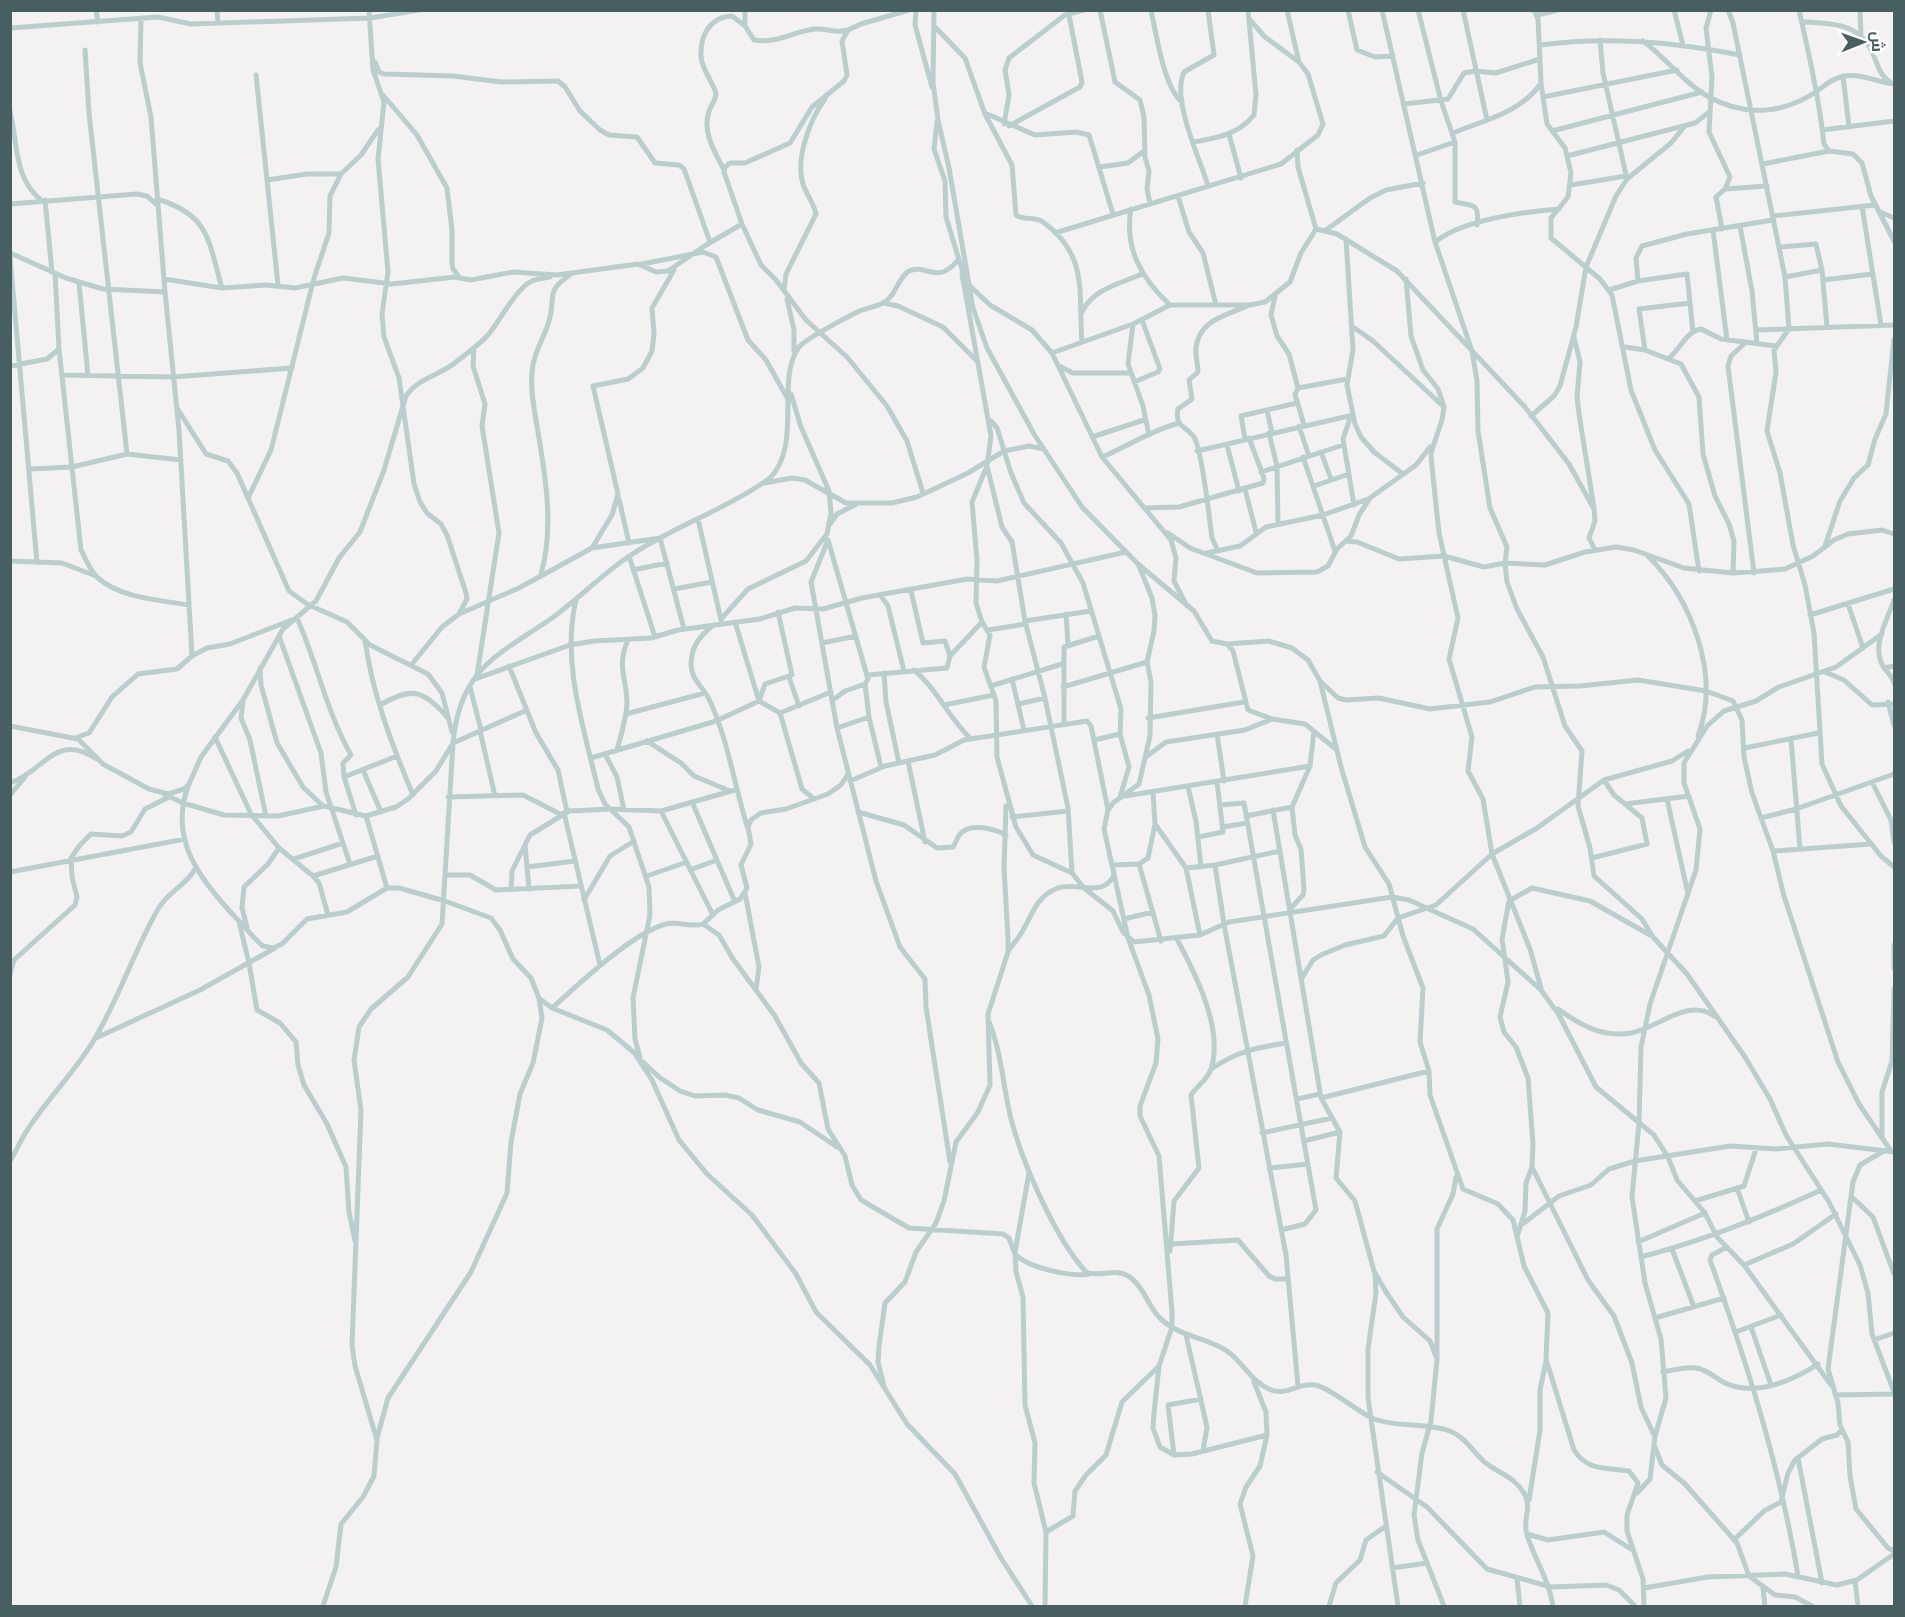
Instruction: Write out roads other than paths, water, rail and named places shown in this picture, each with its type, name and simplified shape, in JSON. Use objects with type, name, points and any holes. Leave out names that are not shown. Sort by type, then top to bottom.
[{"type":"street","points":[[96,10],[98,22]]},
{"type":"street","points":[[158,17],[162,10]]},
{"type":"street","points":[[217,10],[218,23]]},
{"type":"street","points":[[328,10],[330,19]]},
{"type":"street","points":[[369,10],[376,81],[384,102],[378,159],[388,272],[382,314],[384,337],[399,378],[414,484],[420,502],[427,513],[441,524],[447,535],[466,592],[467,599],[459,614]]},
{"type":"street","points":[[10,28],[158,17],[190,24],[370,18],[419,10]]},
{"type":"street","points":[[745,10],[745,26]]},
{"type":"street","points":[[876,10],[877,19]]},
{"type":"street","points":[[909,10],[839,33],[813,29],[765,42],[754,40],[745,26],[732,16],[716,19],[705,31],[701,57],[716,93],[707,117],[710,139],[760,265],[795,307],[848,357],[898,423],[907,441],[923,493]]},
{"type":"street","points":[[916,10],[917,38],[934,92]]},
{"type":"street","points":[[934,10],[934,92],[938,120],[950,168],[973,309],[987,348],[1044,449],[1082,507],[1138,564],[1194,611],[1212,641],[1227,644],[1262,641],[1292,648],[1308,660],[1320,681],[1365,846],[1385,876],[1423,988],[1420,1042],[1429,1071],[1430,1095],[1456,1175],[1468,1193],[1494,1202],[1506,1210],[1513,1220],[1524,1266],[1548,1313],[1546,1359],[1540,1390],[1540,1430],[1526,1533],[1551,1587],[1553,1606]]},
{"type":"street","points":[[1007,125],[1009,96],[1006,63],[1014,53],[1068,12],[1084,10]]},
{"type":"street","points":[[1100,10],[1116,82],[1140,100],[1144,117],[1144,152],[1149,171],[1147,189],[1150,204]]},
{"type":"street","points":[[1151,10],[1163,60],[1175,94],[1182,102]]},
{"type":"street","points":[[1208,10],[1214,55],[1184,72],[1180,82],[1182,102],[1208,186]]},
{"type":"street","points":[[1194,142],[1229,134],[1250,120],[1256,109],[1251,21],[1248,10]]},
{"type":"street","points":[[1287,10],[1299,62]]},
{"type":"street","points":[[1348,10],[1357,50],[1375,57],[1393,56]]},
{"type":"street","points":[[1382,10],[1417,155],[1435,242],[1472,351],[1477,381],[1478,431],[1490,508],[1507,547],[1505,563],[1507,582],[1516,609],[1543,657],[1565,726],[1582,751],[1577,798],[1582,826],[1592,858],[1593,871],[1598,882],[1632,908],[1653,937],[1687,974],[1746,1057],[1793,1148],[1836,1214],[1866,1286],[1874,1340],[1894,1385],[1894,1393],[1835,1395]]},
{"type":"street","points":[[1418,10],[1441,101],[1455,142],[1455,202],[1469,203],[1475,207],[1478,213],[1477,225]]},
{"type":"street","points":[[1462,10],[1487,120]]},
{"type":"street","points":[[1558,10],[1536,13],[1541,83],[1547,124],[1565,148],[1571,185],[1568,197],[1551,219],[1551,238],[1609,290],[1625,347],[1636,403],[1655,450],[1689,504],[1700,571]]},
{"type":"street","points":[[1674,10],[1683,45]]},
{"type":"street","points":[[1711,10],[1706,28],[1712,77],[1708,113],[1712,143],[1730,177],[1725,189],[1716,197],[1722,229]]},
{"type":"street","points":[[1728,10],[1740,55],[1785,277],[1789,329],[1776,346],[1776,372],[1767,431],[1780,473],[1810,615],[1818,675],[1818,733],[1822,764],[1834,794],[1871,844],[1894,867]]},
{"type":"street","points":[[1799,10],[1817,91],[1824,144],[1829,151]]},
{"type":"street","points":[[1860,10],[1861,38]]},
{"type":"street","points":[[1007,125],[1080,87],[1082,82],[1068,12]]},
{"type":"street","points":[[141,18],[140,63],[151,117],[165,292],[182,460],[192,656]]},
{"type":"street","points":[[1055,233],[1281,164],[1318,135],[1323,124],[1308,74],[1299,62],[1264,37],[1251,21]]},
{"type":"street","points":[[1802,22],[1835,23],[1849,27],[1872,51],[1884,79],[1893,84]]},
{"type":"street","points":[[934,26],[965,58],[985,114],[1012,165],[1016,215],[1020,218],[1040,220],[1055,233],[1073,256],[1079,273],[1082,342]]},
{"type":"street","points":[[724,171],[730,163],[745,162],[790,143],[805,115],[844,81],[847,75],[842,41],[848,30]]},
{"type":"street","points":[[1540,45],[1600,40],[1643,41],[1740,55]]},
{"type":"street","points":[[1600,40],[1606,85],[1627,178]]},
{"type":"street","points":[[1643,41],[1702,93],[1751,112],[1764,112],[1780,107],[1817,91],[1828,81],[1843,76],[1855,76],[1893,84]]},
{"type":"street","points":[[85,50],[98,198],[127,454]]},
{"type":"street","points":[[1404,104],[1441,101],[1453,94],[1461,75],[1475,71],[1496,73],[1540,59]]},
{"type":"street","points":[[374,61],[379,72],[384,74],[453,76],[501,82],[558,81],[565,87],[580,111],[600,130],[609,135],[637,137],[655,163],[679,165],[684,170],[710,242]]},
{"type":"street","points":[[1543,98],[1677,70]]},
{"type":"street","points":[[256,75],[278,285]]},
{"type":"street","points":[[1843,76],[1849,127]]},
{"type":"street","points":[[1453,133],[1487,120],[1529,98],[1541,83]]},
{"type":"street","points":[[1552,131],[1702,93]]},
{"type":"street","points":[[382,94],[417,135],[447,188],[453,230],[453,269],[462,279]]},
{"type":"street","points":[[377,1440],[353,1356],[352,1296],[361,1110],[355,1072],[356,1037],[364,1017],[408,977],[438,935],[442,924],[445,901],[448,797],[453,740],[459,705],[494,655],[576,600],[629,556],[761,484],[776,472],[783,458],[794,356],[792,317],[784,291],[786,274],[816,214],[802,182],[802,170],[809,127],[828,96]]},
{"type":"street","points":[[10,111],[14,155],[29,189],[43,200],[54,273],[59,349],[79,541],[96,576]]},
{"type":"street","points":[[1567,156],[1684,127],[1695,123],[1708,113]]},
{"type":"street","points":[[985,114],[1035,135],[1087,133],[1092,138],[1113,214]]},
{"type":"street","points":[[938,120],[934,148],[945,181],[946,218],[962,274],[977,362],[990,420],[991,446],[987,466],[972,502],[977,611],[988,630],[990,639],[984,667],[996,706],[994,735],[1004,788],[1012,817],[1023,841],[1033,855],[1072,873],[1084,888],[1116,914],[1128,938],[1149,996],[1158,1039],[1156,1063],[1140,1106],[1140,1116],[1159,1156],[1172,1327],[1160,1366],[1153,1428],[1160,1447],[1174,1455],[1203,1451],[1267,1435]]},
{"type":"street","points":[[1822,130],[1894,121]]},
{"type":"street","points":[[248,498],[271,450],[314,286],[314,278],[329,232],[330,196],[341,174],[360,155],[381,126]]},
{"type":"street","points":[[1531,416],[1554,396],[1560,386],[1574,332],[1586,267],[1616,196],[1627,178],[1671,143],[1684,127]]},
{"type":"street","points":[[1229,134],[1241,178]]},
{"type":"street","points":[[1417,155],[1455,142]]},
{"type":"street","points":[[1218,551],[1212,538],[1195,439],[1179,423],[1178,409],[1192,399],[1189,380],[1197,372],[1196,349],[1202,330],[1220,317],[1250,305],[1265,302],[1275,296],[1290,282],[1301,253],[1316,229],[1298,168],[1297,150]]},
{"type":"street","points":[[1763,164],[1829,151],[1853,154],[1866,173],[1875,205],[1894,241]]},
{"type":"street","points":[[1100,166],[1128,163],[1144,152]]},
{"type":"street","points":[[267,180],[291,175],[341,174]]},
{"type":"street","points":[[1571,185],[1627,178]]},
{"type":"street","points":[[1326,230],[1370,198],[1386,190],[1423,183]]},
{"type":"street","points":[[1725,189],[1767,186]]},
{"type":"street","points":[[10,204],[137,194],[147,196],[157,202],[179,206],[198,220],[208,240],[222,288]]},
{"type":"street","points":[[1178,196],[1189,232],[1203,253],[1216,305]]},
{"type":"street","points":[[1638,281],[1636,258],[1642,246],[1773,218],[1875,205]]},
{"type":"street","points":[[1862,206],[1881,325]]},
{"type":"street","points":[[1131,209],[1130,243],[1142,274],[1170,305]]},
{"type":"street","points":[[1435,242],[1451,232],[1518,214],[1559,209]]},
{"type":"street","points":[[1878,211],[1894,218]]},
{"type":"street","points":[[629,543],[593,386],[628,379],[643,368],[652,351],[654,334],[652,308],[675,269],[710,242],[742,224]]},
{"type":"street","points":[[1740,226],[1757,344]]},
{"type":"street","points":[[1316,229],[1326,230],[1346,239],[1406,279],[1531,416],[1569,464],[1594,509]]},
{"type":"street","points":[[1713,230],[1727,340]]},
{"type":"street","points":[[1346,239],[1353,327],[1353,350],[1347,379],[1352,415],[1361,437],[1386,464],[1403,474]]},
{"type":"street","points":[[1780,247],[1814,242],[1822,270],[1827,327]]},
{"type":"street","points":[[282,944],[273,948],[263,946],[195,869],[185,839],[181,814],[183,803],[201,757],[243,700],[279,636],[312,606],[339,558],[360,532],[384,470],[406,396],[418,382],[452,366],[475,347],[487,336],[523,287],[532,281],[704,252],[716,257],[748,340],[766,360],[789,401]]},
{"type":"street","points":[[37,563],[10,255],[79,283],[109,290],[165,292]]},
{"type":"street","points":[[883,303],[907,273],[915,269],[937,274],[958,260]]},
{"type":"street","points":[[642,264],[656,272],[675,269]]},
{"type":"street","points":[[1785,277],[1822,270]]},
{"type":"street","points":[[164,279],[222,288],[278,285],[295,288],[314,286],[343,278],[387,284],[462,279],[513,272],[557,275]]},
{"type":"street","points":[[541,575],[548,551],[549,529],[531,374],[537,345],[550,318],[556,284],[572,273]]},
{"type":"street","points":[[962,274],[969,285],[990,305],[1032,330],[1052,353],[1102,458],[1165,531],[1185,545],[1257,573],[1272,575],[1323,570],[1335,551],[1347,541],[1370,498]]},
{"type":"street","points":[[1080,316],[1090,298],[1142,274]]},
{"type":"street","points":[[1609,290],[1638,281],[1688,274],[1693,332]]},
{"type":"street","points":[[1823,280],[1873,274]]},
{"type":"street","points":[[1406,279],[1410,336],[1423,370],[1438,389],[1444,407],[1431,453],[1434,502],[1458,618],[1449,658],[1472,737],[1468,771],[1483,799],[1492,855],[1530,949],[1541,990]]},
{"type":"street","points":[[79,283],[88,376]]},
{"type":"street","points":[[1275,296],[1271,315],[1288,354],[1298,388]]},
{"type":"street","points":[[794,356],[801,344],[821,332],[858,312],[883,303],[898,306],[943,327],[977,362]]},
{"type":"street","points":[[1645,350],[1638,310],[1690,303]]},
{"type":"street","points":[[1052,353],[1133,324],[1170,305],[1250,305]]},
{"type":"street","points":[[1134,382],[1160,369],[1142,320]]},
{"type":"street","points":[[1133,324],[1129,352],[1131,373],[1143,406],[1144,420],[1149,435]]},
{"type":"street","points":[[1756,330],[1894,325]]},
{"type":"street","points":[[1353,327],[1373,342],[1444,407]]},
{"type":"street","points":[[1669,358],[1693,332],[1701,329],[1714,337],[1727,340],[1776,346]]},
{"type":"street","points":[[1574,332],[1580,362],[1577,396],[1595,521],[1589,538],[1595,550]]},
{"type":"street","points":[[1824,546],[1847,487],[1868,465],[1875,439],[1886,414],[1894,339]]},
{"type":"street","points":[[1746,342],[1731,356],[1728,366],[1754,573]]},
{"type":"street","points":[[475,347],[473,366],[485,404],[482,426],[500,533],[491,601],[480,647],[476,678]]},
{"type":"street","points":[[1625,347],[1645,350],[1684,366],[1700,397],[1702,454],[1715,496],[1730,524],[1734,541],[1733,573]]},
{"type":"street","points":[[10,366],[47,359],[59,349]]},
{"type":"street","points":[[1058,366],[1073,373],[1131,373]]},
{"type":"street","points":[[62,375],[173,378],[291,368]]},
{"type":"street","points":[[1335,551],[1306,456],[1294,391],[1298,388],[1347,379]]},
{"type":"street","points":[[790,390],[801,427],[829,493],[828,537],[811,582],[837,728],[876,881],[896,937],[926,984],[926,1007],[950,1162]]},
{"type":"street","points":[[1144,508],[1179,507],[1263,483],[1241,416],[1297,403]]},
{"type":"street","points":[[162,792],[183,803],[224,815],[266,816],[332,806],[356,815],[366,816],[396,807],[413,795],[436,771],[453,740],[449,719],[438,687],[428,674],[378,649],[347,622],[312,606],[289,591],[233,466],[225,459],[206,454],[177,406]]},
{"type":"street","points":[[1267,410],[1277,466],[1278,524]]},
{"type":"street","points":[[1197,451],[1352,415]]},
{"type":"street","points":[[1352,415],[1343,445],[1354,505]]},
{"type":"street","points":[[990,420],[997,428],[1024,503],[1061,543],[1083,583],[1121,710],[1120,734],[1129,767],[1121,798]]},
{"type":"street","points":[[1092,437],[1144,420]]},
{"type":"street","points":[[1102,458],[1160,428],[1179,423]]},
{"type":"street","points":[[1207,553],[1240,546],[1256,532],[1278,524],[1323,515],[1370,498],[1416,465],[1435,441]]},
{"type":"street","points":[[1227,445],[1256,532]]},
{"type":"street","points":[[1261,472],[1343,445]]},
{"type":"street","points":[[829,524],[837,514],[857,505],[908,500],[978,468],[988,459],[1004,451],[1029,446],[1044,449]]},
{"type":"street","points":[[1321,452],[1331,479]]},
{"type":"street","points":[[30,469],[72,467],[127,454],[182,460]]},
{"type":"street","points":[[987,466],[1002,527],[1012,542],[1025,622],[1051,725],[1068,811],[1072,873]]},
{"type":"street","points":[[1314,486],[1349,474]]},
{"type":"street","points":[[761,484],[792,478],[805,480],[857,505]]},
{"type":"street","points":[[592,548],[612,515],[618,494]]},
{"type":"street","points":[[698,519],[721,621]]},
{"type":"street","points":[[1347,541],[1357,542],[1399,559],[1444,556],[1479,567],[1505,563],[1545,565],[1595,550],[1625,548],[1700,571],[1754,573],[1785,569],[1798,564],[1824,546],[1848,534],[1864,530],[1882,530],[1894,534]]},
{"type":"street","points":[[1165,531],[1176,558],[1174,581],[1187,606]]},
{"type":"street","points":[[828,537],[845,603],[868,675],[865,684],[868,717],[881,767]]},
{"type":"street","points":[[756,990],[759,967],[745,893],[748,883],[741,865],[751,844],[733,791],[729,752],[705,693],[694,679],[692,657],[697,640],[713,625],[721,621],[748,589],[806,561],[828,537]]},
{"type":"street","points":[[412,664],[442,627],[459,614],[491,601],[592,548],[660,538]]},
{"type":"street","points":[[660,538],[684,629]]},
{"type":"street","points":[[721,621],[735,622],[795,608],[814,609],[976,579],[997,581],[1126,552]]},
{"type":"street","points":[[1644,1606],[1644,1588],[1626,1515],[1637,1493],[1650,1479],[1654,1436],[1666,1398],[1661,1339],[1641,1257],[1632,1197],[1639,1123],[1643,1028],[1696,870],[1700,829],[1683,771],[1702,720],[1706,691],[1701,650],[1679,595],[1667,576],[1647,555]]},
{"type":"street","points":[[629,556],[655,637]]},
{"type":"street","points":[[10,561],[62,563],[96,576],[109,586],[125,592],[189,604]]},
{"type":"street","points":[[633,570],[667,563]]},
{"type":"street","points":[[1108,810],[1139,784],[1150,736],[1148,718],[1151,682],[1147,662],[1155,631],[1155,615],[1152,598],[1138,564]]},
{"type":"street","points":[[674,589],[712,582]]},
{"type":"street","points":[[1810,615],[1894,589]]},
{"type":"street","points":[[911,591],[923,643],[945,641],[950,656]]},
{"type":"street","points":[[881,596],[888,606],[904,671]]},
{"type":"street","points":[[576,600],[570,627],[570,645],[576,689],[591,758],[601,798],[626,823],[634,841],[646,876],[651,905],[633,998],[635,1039],[641,1059]]},
{"type":"street","points":[[1894,600],[1892,613],[1882,634],[1879,654],[1884,668],[1894,683]]},
{"type":"street","points":[[1848,604],[1863,648]]},
{"type":"street","points":[[988,630],[1091,611]]},
{"type":"street","points":[[591,758],[716,721],[759,701],[765,684],[789,677],[793,673],[778,612]]},
{"type":"street","points":[[1066,614],[1068,644]]},
{"type":"street","points":[[75,738],[89,733],[112,697],[129,679],[138,674],[177,669],[192,656],[207,648],[230,644],[297,618]]},
{"type":"street","points":[[297,618],[320,675],[339,733],[351,755],[343,763],[344,777],[356,815]]},
{"type":"street","points":[[735,622],[759,701],[780,713],[802,789],[814,799]]},
{"type":"street","points":[[868,675],[947,668],[950,656],[982,622]]},
{"type":"street","points":[[476,678],[570,645],[655,637],[684,629],[713,625]]},
{"type":"street","points":[[1302,978],[1313,960],[1321,955],[1345,945],[1384,936],[1398,918],[1444,899],[1508,842],[1537,828],[1604,780],[1672,761],[1694,745],[1716,716],[1737,706],[1756,701],[1779,687],[1818,675],[1840,665],[1882,634]]},
{"type":"street","points":[[279,636],[321,753],[325,785],[350,864]]},
{"type":"street","points":[[822,643],[856,636]]},
{"type":"street","points":[[1064,723],[1062,664],[1064,646],[1099,636]]},
{"type":"street","points":[[365,640],[369,674],[413,795]]},
{"type":"street","points":[[617,750],[626,714],[626,687],[621,658],[628,640]]},
{"type":"street","points":[[1227,644],[1233,651],[1244,702],[1248,710],[1272,719],[1301,723],[1337,750]]},
{"type":"street","points":[[1063,687],[1147,662]]},
{"type":"street","points":[[991,686],[1062,664]]},
{"type":"street","points":[[509,666],[542,745],[558,770],[564,813],[600,965]]},
{"type":"street","points":[[1884,668],[1894,666]]},
{"type":"street","points":[[260,668],[261,685],[277,743],[308,794],[324,806]]},
{"type":"street","points":[[915,670],[932,686],[955,724],[970,738]]},
{"type":"street","points":[[1825,672],[1844,680],[1872,705],[1891,703],[1894,725]]},
{"type":"street","points":[[884,674],[886,702],[899,763]]},
{"type":"street","points":[[789,677],[799,706]]},
{"type":"street","points":[[1012,679],[1024,730]]},
{"type":"street","points":[[1320,681],[1338,698],[1346,700],[1379,698],[1430,709],[1490,702],[1528,689],[1638,680],[1706,691],[1733,701],[1737,706],[1744,733],[1746,770],[1838,1062],[1859,1104],[1890,1151]]},
{"type":"street","points":[[833,700],[845,691],[865,684]]},
{"type":"street","points":[[470,687],[495,796]]},
{"type":"street","points":[[780,713],[831,692]]},
{"type":"street","points":[[380,705],[405,693],[422,695],[435,703],[449,719]]},
{"type":"street","points":[[626,714],[705,693]]},
{"type":"street","points":[[944,705],[994,695]]},
{"type":"street","points":[[1018,704],[1045,698]]},
{"type":"street","points":[[243,700],[241,718],[250,740],[266,816]]},
{"type":"street","points":[[1148,718],[1244,702]]},
{"type":"street","points":[[453,740],[527,710]]},
{"type":"street","points":[[837,728],[868,717]]},
{"type":"street","points":[[1146,758],[1166,742],[1254,728],[1272,719]]},
{"type":"street","points":[[850,781],[881,767],[935,755],[970,738],[1087,721],[1094,740],[1108,810],[1104,829],[1128,938]]},
{"type":"street","points":[[10,726],[75,738],[92,750],[103,764]]},
{"type":"street","points":[[1290,911],[1303,895],[1304,889],[1301,849],[1295,835],[1292,807],[1310,766],[1314,731]]},
{"type":"street","points":[[1745,748],[1818,733]]},
{"type":"street","points":[[1094,740],[1120,734]]},
{"type":"street","points":[[1198,837],[1222,833],[1217,734]]},
{"type":"street","points":[[215,737],[250,814],[279,848],[319,883],[328,915]]},
{"type":"street","points":[[1791,739],[1800,849]]},
{"type":"street","points":[[647,741],[681,763],[694,776],[733,791]]},
{"type":"street","points":[[10,795],[26,776],[53,754],[72,748],[87,753],[138,784],[162,792],[174,794],[189,784]]},
{"type":"street","points":[[605,754],[616,777],[624,810]]},
{"type":"street","points":[[344,777],[397,756]]},
{"type":"street","points":[[908,761],[925,842]]},
{"type":"street","points":[[1121,798],[1310,766]]},
{"type":"street","points":[[363,770],[381,812]]},
{"type":"street","points":[[748,830],[751,820],[761,813],[786,809],[836,790],[848,774]]},
{"type":"street","points":[[1761,818],[1796,809],[1894,774]]},
{"type":"street","points":[[10,783],[26,776]]},
{"type":"street","points":[[1592,858],[1647,845],[1642,818],[1614,795],[1604,780]]},
{"type":"street","points":[[1872,782],[1891,820],[1894,842]]},
{"type":"street","points":[[1188,787],[1198,837],[1201,867]]},
{"type":"street","points":[[1004,788],[1006,835],[1004,868],[1008,952]]},
{"type":"street","points":[[511,890],[512,871],[525,843],[534,832],[564,813],[576,809],[661,811],[733,791]]},
{"type":"street","points":[[1113,865],[1139,864],[1148,858],[1155,824],[1153,792]]},
{"type":"street","points":[[448,797],[523,795],[564,813]]},
{"type":"street","points":[[1625,804],[1689,796]]},
{"type":"street","points":[[10,974],[14,960],[77,902],[71,861],[80,845],[91,834],[122,836],[131,832],[145,810],[169,797]]},
{"type":"street","points":[[1667,799],[1688,896]]},
{"type":"street","points":[[692,802],[735,902]]},
{"type":"street","points":[[1220,806],[1243,802],[1316,1210],[1305,1224],[1281,1230]]},
{"type":"street","points":[[1246,816],[1292,807]]},
{"type":"street","points":[[1274,810],[1321,1096],[1340,1132],[1336,1178],[1355,1201],[1374,1270],[1376,1293],[1368,1349],[1368,1398],[1398,1606]]},
{"type":"street","points":[[661,811],[713,915]]},
{"type":"street","points":[[1012,817],[1068,811]]},
{"type":"street","points":[[858,812],[904,825],[925,842],[937,848],[953,847],[960,834],[965,831],[990,828],[1006,835]]},
{"type":"street","points":[[366,816],[387,888]]},
{"type":"street","points":[[1223,827],[1247,823]]},
{"type":"street","points":[[1155,824],[1170,842],[1186,868],[1200,935]]},
{"type":"street","points":[[11,870],[185,839]]},
{"type":"street","points":[[584,900],[610,856],[634,841]]},
{"type":"street","points":[[294,860],[344,843]]},
{"type":"street","points":[[525,843],[529,889]]},
{"type":"street","points":[[1773,851],[1871,844]]},
{"type":"street","points":[[248,931],[242,908],[244,886],[268,864],[279,848]]},
{"type":"street","points":[[1186,868],[1215,865],[1280,851]]},
{"type":"street","points":[[313,876],[378,856]]},
{"type":"street","points":[[690,870],[717,860]]},
{"type":"street","points":[[527,867],[575,861]]},
{"type":"street","points":[[646,876],[687,862]]},
{"type":"street","points":[[1139,864],[1161,941]]},
{"type":"street","points":[[1215,865],[1281,1230],[1298,1386]]},
{"type":"street","points":[[10,1161],[28,1129],[94,1040],[168,893],[190,877],[195,869]]},
{"type":"street","points":[[885,1390],[878,1362],[885,1303],[905,1282],[916,1252],[941,1211],[956,1142],[978,1113],[988,1093],[990,1006],[1008,952],[1040,899],[1058,888],[1104,886],[1114,873]]},
{"type":"street","points":[[446,874],[470,875],[491,889],[581,886]]},
{"type":"street","points":[[94,1040],[201,990],[249,963],[282,944],[307,919],[353,910],[387,888],[445,901],[487,915],[494,921],[513,959],[531,978],[538,998],[541,1029],[531,1068],[520,1094],[505,1199],[471,1272],[388,1398],[377,1440],[374,1476],[363,1497],[341,1524],[336,1567],[323,1606]]},
{"type":"street","points":[[1517,1239],[1525,1211],[1526,1183],[1532,1167],[1533,1144],[1528,1078],[1516,1047],[1501,1025],[1501,1009],[1508,982],[1503,928],[1509,901],[1532,888],[1585,899],[1653,937]]},
{"type":"street","points":[[703,924],[745,893]]},
{"type":"street","points":[[1128,938],[1140,943],[1177,939],[1213,931],[1224,924],[1264,918],[1290,911],[1392,897],[1409,900],[1473,929],[1541,990],[1553,1006],[1596,1087],[1654,1136],[1668,1157],[1677,1180],[1705,1213],[1715,1233],[1744,1265],[1818,1364],[1835,1395],[1842,1430],[1848,1442],[1850,1476],[1856,1509],[1894,1554],[1855,1581],[1837,1585],[1785,1574],[1708,1577],[1644,1588]]},
{"type":"street","points":[[1124,919],[1153,912]]},
{"type":"street","points":[[239,920],[257,1010],[280,1023],[291,1033],[296,1042],[298,1065],[304,1085],[342,1153],[356,1246]]},
{"type":"street","points":[[552,1008],[600,965],[646,934],[670,923],[703,924],[719,934],[776,1016],[801,1063],[819,1083],[828,1130],[841,1150],[848,1166],[852,1185],[861,1200],[909,1228],[970,1234],[1003,1234],[1009,1238],[1015,1254],[1020,1259],[1038,1267],[1062,1273],[1114,1272],[1131,1278],[1140,1285],[1155,1313],[1172,1327],[1229,1353],[1253,1380],[1266,1412],[1267,1435],[1260,1467],[1246,1487],[1240,1504],[1253,1556],[1245,1606]]},
{"type":"street","points":[[1177,939],[1205,994],[1213,1046],[1211,1069]]},
{"type":"street","points":[[1894,945],[1894,968]]},
{"type":"street","points":[[1884,1142],[1881,1131],[1884,1112],[1882,1088],[1892,1061],[1894,989]]},
{"type":"street","points":[[538,998],[552,1008],[607,1030],[659,1077],[680,1091],[695,1096],[725,1095],[739,1098],[758,1110],[800,1122],[841,1150]]},
{"type":"street","points":[[1553,1006],[1595,1031],[1630,1033],[1691,1010],[1704,1011],[1717,1019]]},
{"type":"street","points":[[989,1022],[997,1041],[1013,1125],[1029,1171],[1070,1249],[1082,1267],[1091,1274]]},
{"type":"street","points":[[1168,1254],[1172,1244],[1174,1201],[1199,1168],[1191,1095],[1211,1069],[1230,1056],[1248,1049],[1287,1043]]},
{"type":"street","points":[[635,1054],[652,1080],[679,1140],[707,1174],[752,1215],[792,1267],[811,1305],[870,1365],[907,1424],[961,1482],[1001,1558],[1032,1606]]},
{"type":"street","points":[[1297,1099],[1321,1096],[1429,1071]]},
{"type":"street","points":[[1262,1132],[1332,1118]]},
{"type":"street","points":[[1304,1141],[1340,1132]]},
{"type":"street","points":[[1520,1226],[1559,1196],[1591,1185],[1609,1168],[1635,1161],[1730,1146],[1756,1149],[1828,1144],[1890,1151]]},
{"type":"street","points":[[1695,1201],[1746,1183],[1756,1149]]},
{"type":"street","points":[[1831,1385],[1828,1369],[1829,1349],[1845,1234],[1853,1198],[1853,1182],[1860,1165],[1890,1151]]},
{"type":"street","points":[[1269,1168],[1308,1164]]},
{"type":"street","points":[[1532,1167],[1548,1204],[1588,1280],[1614,1316],[1632,1363],[1641,1407],[1654,1436],[1656,1452],[1662,1465],[1685,1484],[1735,1539],[1743,1554],[1749,1576],[1762,1588],[1776,1595],[1802,1600],[1812,1606]]},
{"type":"street","points":[[1029,1171],[1015,1254],[1016,1272],[1023,1297],[1022,1317],[1026,1359],[1025,1405],[1035,1443],[1034,1483],[1046,1532],[1045,1606]]},
{"type":"street","points":[[1444,1606],[1415,1529],[1422,1453],[1430,1426],[1437,1359],[1439,1322],[1435,1243],[1440,1220],[1453,1194],[1456,1175]]},
{"type":"street","points":[[1737,1188],[1749,1222]]},
{"type":"street","points":[[1641,1257],[1672,1249],[1749,1222],[1821,1190]]},
{"type":"street","points":[[1853,1198],[1873,1217],[1894,1274]]},
{"type":"street","points":[[1638,1242],[1705,1213]]},
{"type":"street","points":[[1744,1265],[1793,1244],[1836,1214]]},
{"type":"street","points":[[1172,1244],[1236,1240],[1269,1276],[1275,1279],[1288,1279]]},
{"type":"street","points":[[1727,1247],[1712,1255],[1710,1260],[1755,1389],[1784,1498],[1798,1576]]},
{"type":"street","points":[[1672,1249],[1694,1307]]},
{"type":"street","points":[[1374,1270],[1403,1317],[1430,1341],[1437,1359]]},
{"type":"street","points":[[1655,1318],[1724,1298]]},
{"type":"street","points":[[1736,1332],[1781,1315]]},
{"type":"street","points":[[1750,1327],[1771,1385]]},
{"type":"street","points":[[1874,1340],[1894,1333]]},
{"type":"street","points":[[1186,1335],[1207,1427],[1203,1451]]},
{"type":"street","points":[[1546,1359],[1571,1444],[1577,1455],[1593,1467],[1629,1471],[1638,1483],[1637,1493]]},
{"type":"street","points":[[1663,1372],[1695,1368],[1704,1370],[1726,1383],[1755,1389],[1800,1375],[1818,1364]]},
{"type":"street","points":[[1046,1532],[1073,1516],[1075,1491],[1086,1475],[1106,1455],[1122,1402],[1160,1366]]},
{"type":"street","points":[[1253,1380],[1276,1391],[1317,1385],[1372,1418],[1430,1426],[1459,1436],[1487,1464],[1514,1480],[1529,1502]]},
{"type":"street","points":[[1174,1455],[1168,1406],[1201,1399]]},
{"type":"street","points":[[1735,1539],[1764,1511],[1777,1505],[1784,1498],[1788,1473],[1798,1458],[1822,1439],[1837,1435],[1842,1430]]},
{"type":"street","points":[[1798,1458],[1822,1583]]},
{"type":"street","points":[[1377,1472],[1417,1498],[1472,1552],[1482,1565],[1517,1579],[1551,1587],[1606,1585],[1619,1590],[1635,1606]]},
{"type":"street","points":[[1329,1606],[1336,1583],[1360,1560],[1366,1540],[1386,1526]]},
{"type":"street","points":[[1526,1533],[1548,1540],[1604,1532],[1633,1550]]},
{"type":"street","points":[[1392,1568],[1427,1563]]},
{"type":"street","points":[[1517,1579],[1520,1606]]},
{"type":"street","points":[[1855,1581],[1858,1606]]},
{"type":"street","points":[[1762,1588],[1765,1606]]}]
